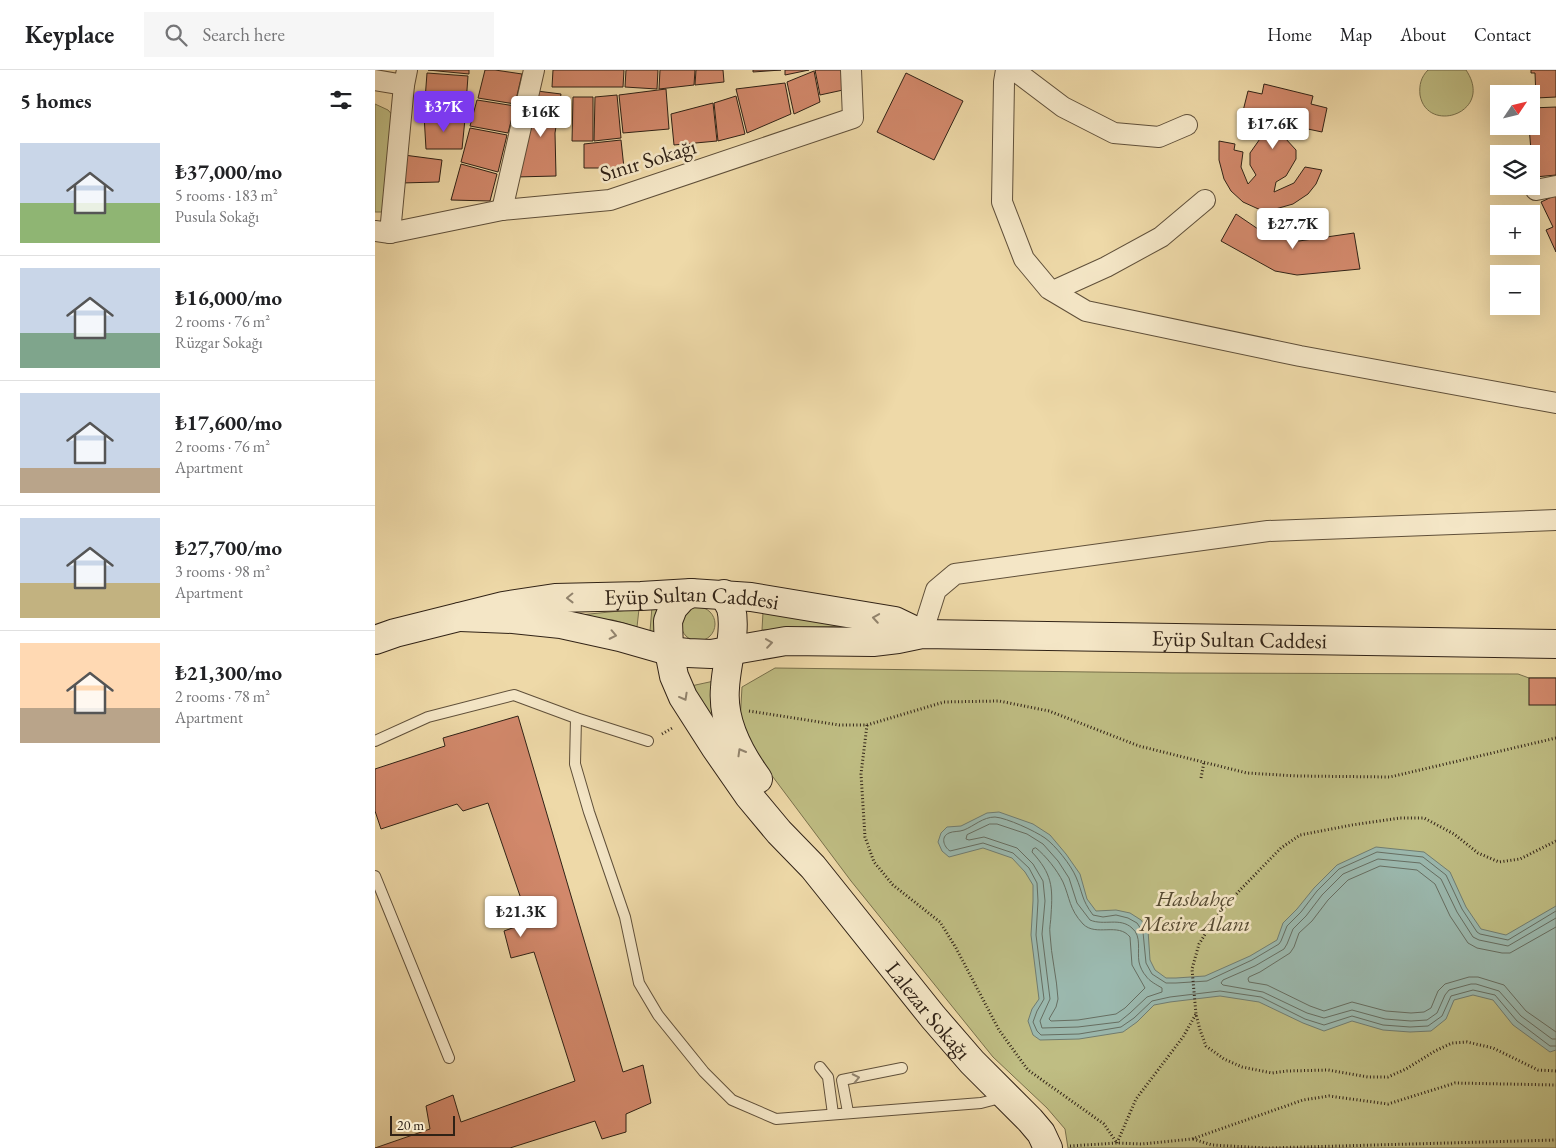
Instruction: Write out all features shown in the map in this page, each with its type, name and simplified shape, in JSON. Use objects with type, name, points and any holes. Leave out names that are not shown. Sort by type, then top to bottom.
[{"type":"main road","name":"Eyüp Sultan Caddesi","points":[[375,640],[395,633],[503,606],[555,598],[691,593],[751,597],[895,622],[922,634]]},
{"type":"main road","points":[[669,651],[669,620],[673,608],[682,598],[691,593]]},
{"type":"main road","points":[[724,594],[731,608],[733,623],[730,651]]},
{"type":"main road","name":"Eyüp Sultan Caddesi","points":[[460,617],[513,619],[561,624],[620,637],[669,651],[711,654],[786,641],[873,642],[922,634],[1556,644]]},
{"type":"main road","name":"Lalezar Sokağı","points":[[669,651],[674,676],[683,696],[749,796],[779,832],[813,867],[933,1017],[972,1062],[1030,1120],[1041,1133],[1048,1148]]},
{"type":"main road","name":"Lalezar Sokağı","points":[[730,651],[725,689],[725,708],[734,739],[754,774],[784,816],[813,867]]},
{"type":"street","points":[[502,210],[535,70]]},
{"type":"street","name":"Sınır Sokağı","points":[[382,232],[502,210],[609,200],[853,118],[851,70]]},
{"type":"street","points":[[1006,70],[1004,82],[1002,202],[1024,259],[1049,289],[1086,311],[1300,356],[1556,403]]},
{"type":"street","points":[[1014,70],[1063,108],[1114,133],[1159,137],[1187,125]]},
{"type":"street","points":[[375,80],[406,77],[382,232]]},
{"type":"street","points":[[1540,189],[1556,186]]},
{"type":"street","points":[[1053,291],[1106,267],[1161,237],[1205,200]]},
{"type":"street","points":[[922,634],[936,590],[955,574],[1268,531],[1556,520]]},
{"type":"lane","points":[[375,741],[428,718],[514,695],[575,718],[648,741]]},
{"type":"lane","points":[[575,718],[575,764],[625,917],[639,983],[657,1014],[704,1072],[732,1100],[776,1119],[981,1103],[1005,1096]]},
{"type":"lane","points":[[375,876],[449,1058]]},
{"type":"lane","points":[[820,1067],[828,1077],[833,1114]]},
{"type":"lane","points":[[848,1112],[842,1080],[902,1068]]},
{"type":"path","points":[[725,708],[839,725],[867,725],[944,702],[999,701],[1049,711],[1139,746],[1247,773],[1297,776],[1390,777],[1556,738]]},
{"type":"path","points":[[867,725],[861,774],[865,837],[874,862],[893,885],[940,922],[956,948],[999,1030],[1028,1070],[1104,1124],[1117,1143]]},
{"type":"path","points":[[1201,778],[1204,762]]},
{"type":"path","points":[[1556,841],[1520,859],[1499,862],[1477,853],[1454,834],[1424,818],[1400,818],[1300,835],[1281,848],[1214,920],[1199,944],[1192,969],[1196,1014],[1206,1046],[1224,1060],[1242,1067],[1271,1073],[1329,1070],[1368,1077],[1388,1077],[1406,1070],[1435,1051],[1452,1043],[1467,1042],[1493,1048],[1538,1070],[1556,1071]]},
{"type":"path","points":[[1117,1143],[1136,1099],[1183,1038],[1196,1014]]},
{"type":"path","points":[[1048,1148],[1117,1143],[1142,1144],[1191,1139],[1303,1100],[1329,1096],[1388,1104],[1455,1083],[1556,1084]]},
{"type":"path","points":[[1191,1139],[1212,1145],[1267,1148],[1556,1140]]},
{"type":"green space","points":[[1428,70],[1466,70],[1473,85],[1472,98],[1466,107],[1457,114],[1445,116],[1434,114],[1425,107],[1420,95],[1420,88],[1422,78]]},
{"type":"green space","points":[[375,104],[388,110],[396,119],[388,212],[375,212]]},
{"type":"green space","points":[[661,605],[656,633],[650,631],[652,607]]},
{"type":"green space","points":[[698,607],[705,608],[710,612],[714,617],[714,631],[710,636],[705,640],[698,641],[691,640],[686,636],[682,631],[681,624],[682,617],[686,612],[691,608]]},
{"type":"green space","points":[[639,609],[637,627],[613,620],[570,616]]},
{"type":"green space","points":[[763,612],[858,626],[762,630]]},
{"type":"green space","name":"Hasbahçe Mesire Alanı","points":[[775,668],[1172,673],[1518,674],[1529,678],[1556,678],[1556,1148],[1068,1148],[1065,1129],[1047,1108],[993,1057],[851,881],[755,753],[740,722],[742,687]]},
{"type":"green space","points":[[714,681],[720,731],[691,686]]},
{"type":"water","points":[[999,812],[1033,824],[1050,835],[1080,874],[1087,899],[1096,911],[1116,910],[1130,913],[1141,920],[1148,930],[1150,960],[1155,970],[1166,978],[1205,976],[1250,956],[1277,940],[1283,923],[1337,865],[1376,847],[1424,852],[1450,872],[1466,907],[1481,929],[1506,935],[1556,906],[1556,1050],[1550,1052],[1513,1025],[1493,1000],[1473,995],[1454,1000],[1446,1019],[1431,1031],[1383,1030],[1352,1021],[1324,1031],[1259,1002],[1220,996],[1154,1005],[1137,1022],[1123,1032],[1079,1039],[1040,1040],[1033,1035],[1028,1021],[1032,1009],[1039,999],[1031,935],[1033,885],[1025,872],[1012,858],[983,848],[949,857],[942,851],[938,842],[941,833],[947,827],[961,826],[987,813]]},
{"type":"building","points":[[428,70],[469,70],[469,74]]},
{"type":"building","points":[[485,70],[522,74],[515,104],[478,98]]},
{"type":"building","points":[[553,70],[624,70],[623,87],[552,87]]},
{"type":"building","points":[[626,70],[658,70],[657,89],[625,87]]},
{"type":"building","points":[[660,70],[695,70],[694,85],[659,89]]},
{"type":"building","points":[[696,70],[723,70],[724,82],[695,85]]},
{"type":"building","points":[[753,70],[781,70],[753,72]]},
{"type":"building","points":[[785,70],[809,70],[785,75]]},
{"type":"building","points":[[815,70],[842,70],[843,90],[820,95]]},
{"type":"building","points":[[1531,70],[1556,70],[1556,97],[1540,98],[1540,85],[1535,85],[1535,73],[1531,73]]},
{"type":"building","points":[[814,71],[820,102],[794,114],[787,82]]},
{"type":"building","points":[[427,73],[468,76],[465,117],[424,113]]},
{"type":"building","points":[[906,73],[963,101],[934,160],[877,132]]},
{"type":"building","points":[[785,83],[791,114],[747,133],[736,89]]},
{"type":"building","points":[[1264,84],[1313,96],[1311,104],[1327,108],[1322,132],[1289,125],[1285,138],[1296,150],[1296,159],[1286,176],[1276,182],[1274,192],[1294,183],[1305,167],[1322,170],[1316,184],[1308,194],[1293,204],[1265,212],[1243,202],[1231,191],[1224,179],[1219,160],[1219,141],[1235,144],[1234,150],[1243,152],[1241,167],[1248,184],[1256,175],[1250,165],[1250,153],[1262,136],[1270,134],[1274,120],[1243,111],[1248,91],[1262,94]]},
{"type":"building","points":[[666,89],[669,129],[623,133],[619,95]]},
{"type":"building","points":[[537,91],[561,94],[555,133],[556,176],[515,177]]},
{"type":"building","points":[[617,95],[621,138],[594,141],[595,97]]},
{"type":"building","points":[[736,96],[745,134],[718,141],[714,103]]},
{"type":"building","points":[[573,97],[593,97],[593,141],[572,141]]},
{"type":"building","points":[[477,100],[515,106],[508,133],[470,126]]},
{"type":"building","points":[[713,103],[717,141],[674,145],[671,114]]},
{"type":"building","points":[[1556,107],[1556,175],[1540,177],[1540,145],[1531,145],[1530,135],[1540,135],[1540,108]]},
{"type":"building","points":[[424,115],[465,119],[462,149],[426,149]]},
{"type":"building","points":[[470,128],[507,135],[498,172],[461,162]]},
{"type":"building","points":[[621,140],[624,168],[584,168],[584,144]]},
{"type":"building","points":[[404,155],[442,160],[439,182],[401,183]]},
{"type":"building","points":[[461,164],[497,174],[490,201],[451,200]]},
{"type":"building","points":[[1556,195],[1556,252],[1546,230],[1553,227],[1541,202]]},
{"type":"building","points":[[1236,214],[1258,229],[1299,241],[1354,233],[1360,269],[1297,275],[1275,271],[1221,241]]},
{"type":"building","points":[[1529,678],[1556,678],[1556,705],[1529,705]]},
{"type":"building","points":[[518,716],[623,1072],[643,1065],[651,1103],[626,1114],[626,1132],[602,1139],[595,1121],[510,1148],[375,1148],[430,1129],[426,1106],[453,1095],[461,1122],[575,1081],[534,952],[511,958],[504,931],[529,922],[488,803],[463,811],[457,804],[381,829],[375,811],[375,769],[445,746],[443,738]]}]
